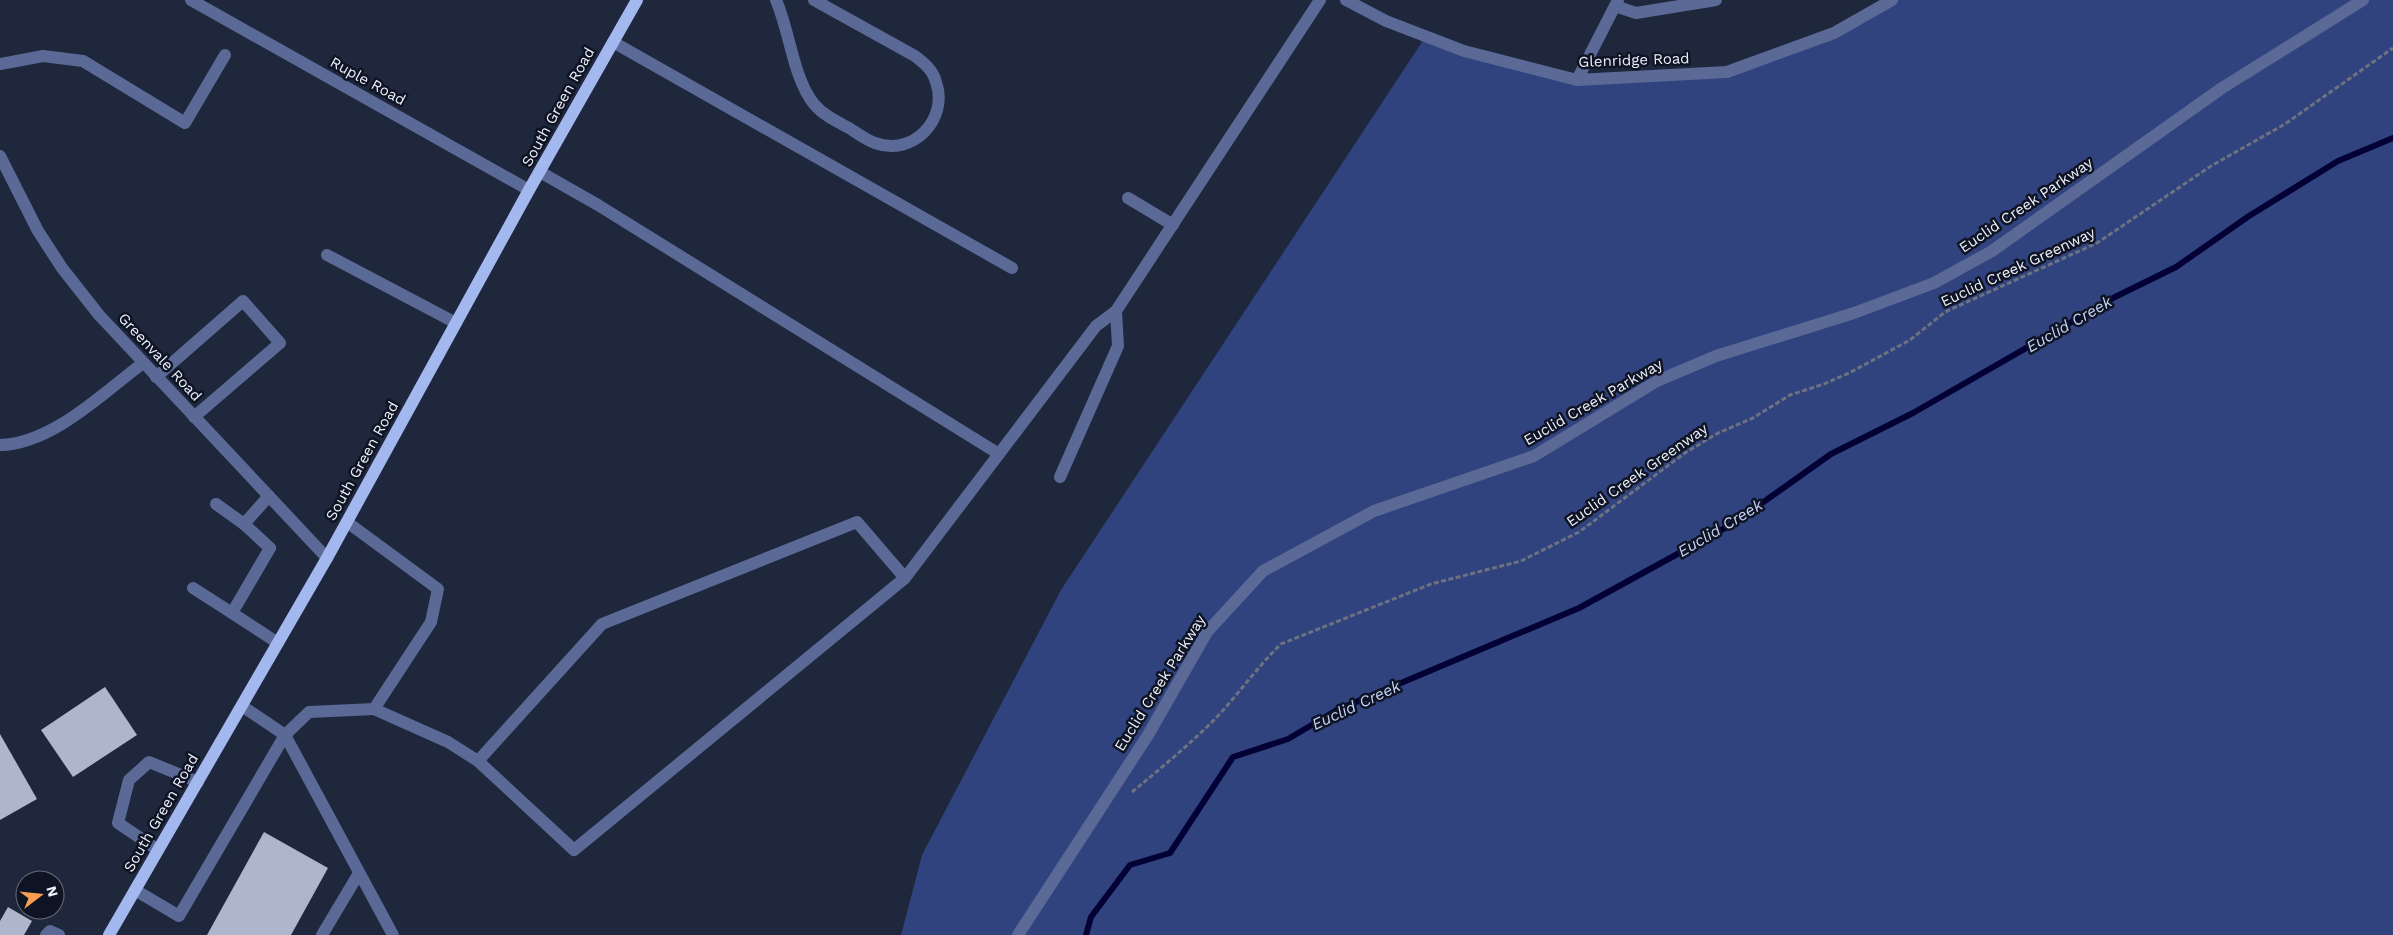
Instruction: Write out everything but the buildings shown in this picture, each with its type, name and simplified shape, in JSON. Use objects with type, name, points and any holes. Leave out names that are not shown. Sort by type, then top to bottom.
[{"type":"main road","name":"South Green Road","points":[[110,935],[327,558],[637,0]]},
{"type":"street","name":"Ruple Road","points":[[191,0],[530,190]]},
{"type":"street","points":[[776,0],[785,20],[802,83],[814,104],[828,116],[876,144],[894,145],[914,141],[927,131],[935,117],[939,100],[937,82],[929,68],[915,56],[814,0]]},
{"type":"street","points":[[135,890],[179,916],[285,735],[309,712],[374,709],[448,742],[478,761],[574,850],[905,578],[1096,326],[1116,311],[1320,0]]},
{"type":"street","points":[[1577,80],[1617,3],[1636,12],[1716,0]]},
{"type":"street","name":"Glenridge Road","points":[[1351,1],[1386,21],[1464,51],[1577,80],[1727,72],[1834,33],[1892,0]]},
{"type":"street","name":"Euclid Creek Parkway","points":[[1018,935],[1148,735],[1207,632],[1263,571],[1374,511],[1534,456],[1657,381],[1716,356],[1854,313],[1934,283],[1992,251],[2222,88],[2363,0]]},
{"type":"street","points":[[613,42],[1012,268]]},
{"type":"street","points":[[0,64],[43,56],[82,61],[185,123],[225,55]]},
{"type":"street","name":"Greenvale Road","points":[[0,156],[38,231],[62,268],[99,316],[327,558]]},
{"type":"street","points":[[540,172],[606,210],[998,454]]},
{"type":"street","points":[[1128,198],[1173,225]]},
{"type":"street","points":[[327,255],[456,323]]},
{"type":"street","points":[[156,376],[243,301],[280,344],[194,417]]},
{"type":"street","points":[[1060,477],[1118,346],[1116,311]]},
{"type":"street","points":[[0,444],[16,444],[66,422],[143,363]]},
{"type":"street","points":[[244,524],[269,496]]},
{"type":"street","points":[[216,504],[244,524],[270,548],[232,613]]},
{"type":"street","points":[[347,522],[438,589],[431,622],[374,709]]},
{"type":"street","points":[[478,761],[602,624],[857,522],[905,578]]},
{"type":"street","points":[[193,588],[278,643]]},
{"type":"street","points":[[242,706],[285,735],[393,935]]},
{"type":"street","points":[[158,850],[118,824],[129,780],[149,762],[198,782]]},
{"type":"street","points":[[322,935],[359,873]]},
{"type":"street","points":[[46,935],[50,931],[59,935]]},
{"type":"path","name":"Euclid Creek Greenway","points":[[1130,794],[1170,761],[1215,718],[1264,660],[1281,644],[1431,584],[1521,562],[1579,532],[1685,453],[1718,433],[1753,418],[1790,395],[1842,376],[1910,340],[1945,312],[2097,243],[2211,166],[2285,124],[2393,48]]},
{"type":"shaded area","points":[[0,0],[191,0],[205,8],[210,0],[1892,0],[922,855],[901,935],[0,935]]},
{"type":"shaded area","points":[[1892,0],[2393,0],[2393,935],[901,935],[922,855],[1061,590],[1426,36],[1577,80],[1727,72],[1834,33]]},
{"type":"waterway","name":"Euclid Creek","points":[[1086,935],[1091,917],[1130,865],[1170,853],[1233,757],[1288,739],[1337,710],[1579,608],[1734,523],[1831,454],[1913,413],[2115,297],[2176,267],[2249,216],[2338,161],[2393,138]]}]
